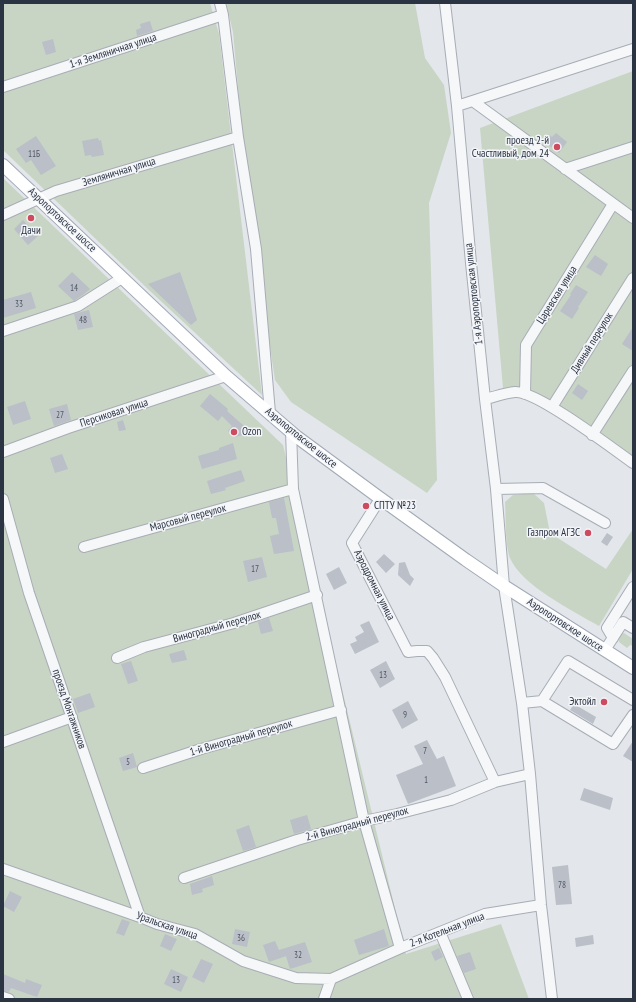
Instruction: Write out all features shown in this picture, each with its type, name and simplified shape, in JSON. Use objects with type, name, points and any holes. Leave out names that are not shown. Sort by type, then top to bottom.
[{"type":"main road","name":"Аэропортовское шоссе","points":[[3,165],[226,376],[291,431],[380,499],[504,586],[633,668]]},
{"type":"street","points":[[220,3],[223,15],[238,137],[256,249],[270,413]]},
{"type":"street","name":"1-я Аэропортовская улица","points":[[445,3],[457,106],[471,270],[496,489],[504,586],[522,703],[530,774],[541,905],[552,999]]},
{"type":"street","name":"1-я Земляничная улица","points":[[3,87],[223,15]]},
{"type":"street","points":[[457,106],[474,102],[633,49]]},
{"type":"street","points":[[474,102],[633,218]]},
{"type":"street","name":"Земляничная улица","points":[[3,215],[56,191],[238,137]]},
{"type":"street","points":[[565,169],[633,147]]},
{"type":"street","name":"Царевская улица","points":[[525,394],[526,345],[613,204]]},
{"type":"street","points":[[3,331],[78,306],[122,278]]},
{"type":"street","name":"Дивный переулок","points":[[552,407],[633,278]]},
{"type":"street","points":[[592,435],[633,371]]},
{"type":"street","name":"Персиковая улица","points":[[3,452],[68,428],[226,376]]},
{"type":"street","points":[[485,399],[516,392],[525,394],[552,407],[633,463]]},
{"type":"street","points":[[291,431],[293,489],[364,820],[400,948]]},
{"type":"street","points":[[496,489],[543,488],[605,523]]},
{"type":"street","name":"Марсовый переулок","points":[[84,547],[293,489]]},
{"type":"street","name":"проезд Монтажников","points":[[3,499],[29,593],[140,917]]},
{"type":"street","name":"Аэродромная улица","points":[[380,499],[352,543],[408,652],[427,651],[445,677],[495,782]]},
{"type":"street","points":[[613,638],[607,628],[633,587]]},
{"type":"street","name":"Виноградный переулок","points":[[117,658],[144,647],[234,623],[316,595]]},
{"type":"street","points":[[605,650],[623,622],[633,628]]},
{"type":"street","points":[[542,701],[568,661],[633,700]]},
{"type":"street","points":[[522,703],[542,701],[612,744],[633,715]]},
{"type":"street","name":"1-й Виноградный переулок","points":[[143,768],[201,749],[341,710]]},
{"type":"street","points":[[3,741],[72,717]]},
{"type":"street","name":"2-й Виноградный переулок","points":[[184,878],[297,840],[364,820],[397,814],[451,800],[495,782],[530,774]]},
{"type":"street","name":"Уральская улица","points":[[3,869],[157,924],[195,934],[243,961],[296,978],[331,979]]},
{"type":"street","name":"2-я Котельная улица","points":[[331,979],[400,948],[484,914],[541,905]]},
{"type":"street","points":[[440,932],[468,999]]},
{"type":"street","points":[[324,999],[331,979]]},
{"type":"street","points":[[3,996],[9,999]]},
{"type":"green space","points":[[3,3],[210,3],[219,34],[262,395],[150,291],[3,150]]},
{"type":"green space","points":[[226,3],[415,3],[425,58],[444,85],[451,133],[429,203],[437,480],[427,493],[291,402],[275,380],[248,199],[233,32]]},
{"type":"green space","points":[[633,71],[633,456],[553,402],[520,387],[503,388],[480,128]]},
{"type":"green space","points":[[3,178],[283,445],[406,954],[501,924],[529,999],[3,999]]},
{"type":"green space","points":[[533,493],[544,503],[550,533],[606,569],[633,529],[633,569],[599,626],[562,605],[536,587],[516,568],[510,558],[506,539],[505,502],[513,495]]},
{"type":"green space","points":[[624,633],[633,639],[633,646],[630,645],[627,648],[619,642],[618,638],[620,634]]},
{"type":"building","points":[[150,21],[153,31],[137,36],[136,30],[141,28],[140,24]]},
{"type":"building","points":[[53,39],[56,52],[46,55],[42,42]]},
{"type":"building","name":"проезд 2-й Счастливый, дом 24","points":[[556,133],[567,142],[559,153],[543,141],[548,134],[552,137]]},
{"type":"building","points":[[36,136],[56,166],[41,175],[31,160],[26,163],[16,149]]},
{"type":"building","points":[[98,138],[99,141],[101,140],[104,155],[92,157],[91,155],[85,156],[82,141]]},
{"type":"building","points":[[23,220],[38,236],[28,245],[14,229]]},
{"type":"building","points":[[595,255],[608,264],[601,276],[586,267]]},
{"type":"building","points":[[72,272],[90,289],[74,301],[58,286]]},
{"type":"building","points":[[180,272],[197,320],[191,325],[148,284]]},
{"type":"building","points":[[576,285],[588,292],[572,319],[560,311]]},
{"type":"building","points":[[31,292],[36,308],[3,318],[3,300]]},
{"type":"building","points":[[89,310],[93,327],[78,330],[74,314]]},
{"type":"building","points":[[633,327],[633,351],[622,344]]},
{"type":"building","points":[[578,384],[588,391],[582,400],[572,393]]},
{"type":"building","points":[[210,394],[228,409],[227,411],[252,433],[234,437],[228,431],[232,426],[222,416],[218,421],[200,406]]},
{"type":"building","points":[[25,401],[31,419],[13,425],[7,407]]},
{"type":"building","points":[[67,404],[71,420],[54,426],[49,409]]},
{"type":"building","points":[[123,420],[126,430],[119,431],[117,422]]},
{"type":"building","points":[[233,443],[237,459],[202,469],[198,456],[219,450],[219,448]]},
{"type":"building","points":[[62,454],[68,469],[55,473],[50,458]]},
{"type":"building","points":[[241,470],[245,481],[225,488],[226,490],[211,494],[207,481]]},
{"type":"building","points":[[284,498],[294,551],[274,554],[270,536],[279,534],[276,518],[272,518],[269,502]]},
{"type":"building","points":[[607,533],[613,537],[607,546],[601,542]]},
{"type":"building","points":[[384,554],[395,564],[386,573],[376,562]]},
{"type":"building","points":[[262,557],[267,577],[248,582],[243,561]]},
{"type":"building","points":[[405,562],[410,575],[414,579],[410,586],[398,575],[399,563]]},
{"type":"building","points":[[339,567],[347,583],[334,590],[326,574]]},
{"type":"building","points":[[269,618],[273,631],[261,634],[258,622]]},
{"type":"building","points":[[369,621],[379,642],[355,654],[350,644],[357,641],[355,637],[364,632],[360,625]]},
{"type":"building","points":[[184,650],[187,660],[172,663],[169,654]]},
{"type":"building","points":[[131,661],[138,681],[128,684],[121,664]]},
{"type":"building","points":[[386,661],[395,679],[380,688],[370,670]]},
{"type":"building","points":[[90,693],[95,707],[78,713],[73,699]]},
{"type":"building","points":[[408,701],[418,720],[402,729],[392,710]]},
{"type":"building","points":[[574,704],[596,717],[593,724],[570,710]]},
{"type":"building","points":[[427,740],[437,759],[444,756],[456,786],[408,804],[396,775],[423,764],[414,746]]},
{"type":"building","points":[[633,741],[633,762],[623,756]]},
{"type":"building","points":[[133,753],[137,767],[123,771],[119,758]]},
{"type":"building","points":[[584,788],[613,798],[610,810],[580,800]]},
{"type":"building","points":[[307,815],[311,829],[294,834],[290,820]]},
{"type":"building","points":[[249,825],[256,847],[243,851],[236,830]]},
{"type":"building","points":[[568,865],[572,904],[556,905],[552,867]]},
{"type":"building","points":[[212,876],[214,885],[202,889],[203,892],[192,895],[190,884]]},
{"type":"building","points":[[10,891],[22,897],[14,912],[3,906]]},
{"type":"building","points":[[122,919],[130,922],[124,936],[116,933]]},
{"type":"building","points":[[235,929],[250,932],[247,947],[232,944]]},
{"type":"building","points":[[384,929],[389,946],[359,955],[354,940]]},
{"type":"building","points":[[165,934],[177,939],[171,951],[160,946]]},
{"type":"building","points":[[593,935],[594,944],[576,947],[575,938]]},
{"type":"building","points":[[275,941],[279,950],[305,942],[312,962],[290,969],[286,956],[269,962],[263,945]]},
{"type":"building","points":[[439,948],[443,957],[435,961],[431,952]]},
{"type":"building","points":[[470,952],[476,969],[464,973],[457,956]]},
{"type":"building","points":[[201,959],[213,964],[204,983],[192,977]]},
{"type":"building","points":[[171,969],[188,977],[181,992],[164,984]]},
{"type":"building","points":[[3,974],[25,983],[26,979],[42,985],[37,997],[11,988],[9,992],[3,991]]},
{"type":"place","name":"проезд 2-й Счастливый, дом 24","points":[[557,147]]},
{"type":"place","name":"Дачи","points":[[31,218]]},
{"type":"place","name":"Ozon","points":[[234,432]]},
{"type":"place","name":"СПТУ №23","points":[[366,506]]},
{"type":"place","name":"Газпром АГЗС","points":[[588,533]]},
{"type":"place","name":"Эктойл","points":[[604,702]]}]
